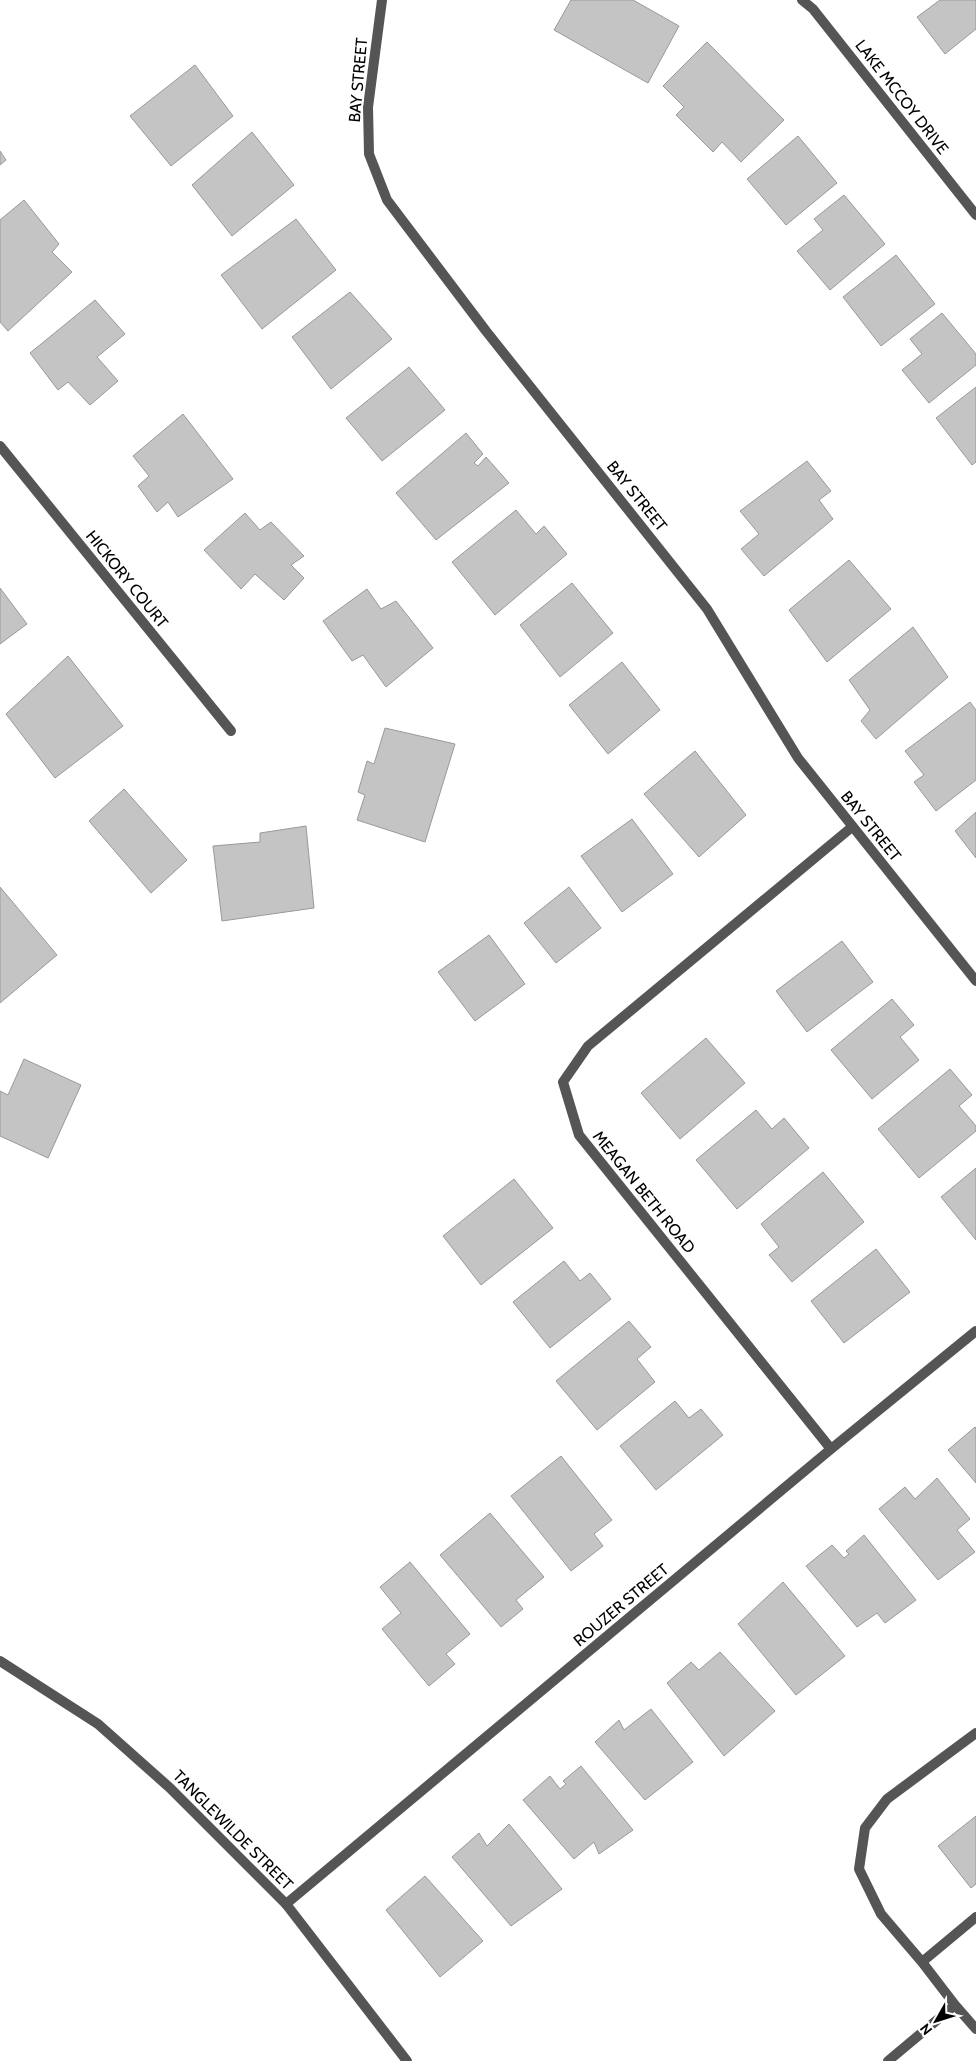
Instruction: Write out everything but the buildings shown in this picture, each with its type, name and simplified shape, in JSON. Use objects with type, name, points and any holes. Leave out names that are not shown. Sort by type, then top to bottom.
[{"type":"street","name":"BAY STREET","points":[[382,0],[368,107],[368,154],[387,200],[486,331],[707,608],[798,758],[976,981]]},
{"type":"street","name":"LAKE MCCOY DRIVE","points":[[802,0],[813,9],[976,215]]},
{"type":"street","name":"HICKORY COURT","points":[[0,446],[232,731]]},
{"type":"street","name":"MEAGAN BETH ROAD","points":[[831,1449],[579,1135],[563,1082],[588,1046],[852,827]]},
{"type":"street","name":"ROUZER STREET","points":[[286,1904],[831,1449],[976,1331]]},
{"type":"street","name":"TANGLEWILDE STREET","points":[[0,1661],[98,1724],[170,1788],[286,1904],[407,2061]]},
{"type":"street","points":[[976,1734],[887,1799],[865,1828],[859,1869],[881,1914],[976,2029]]},
{"type":"street","points":[[922,1962],[976,1917]]},
{"type":"street","points":[[888,2061],[955,2004]]}]
